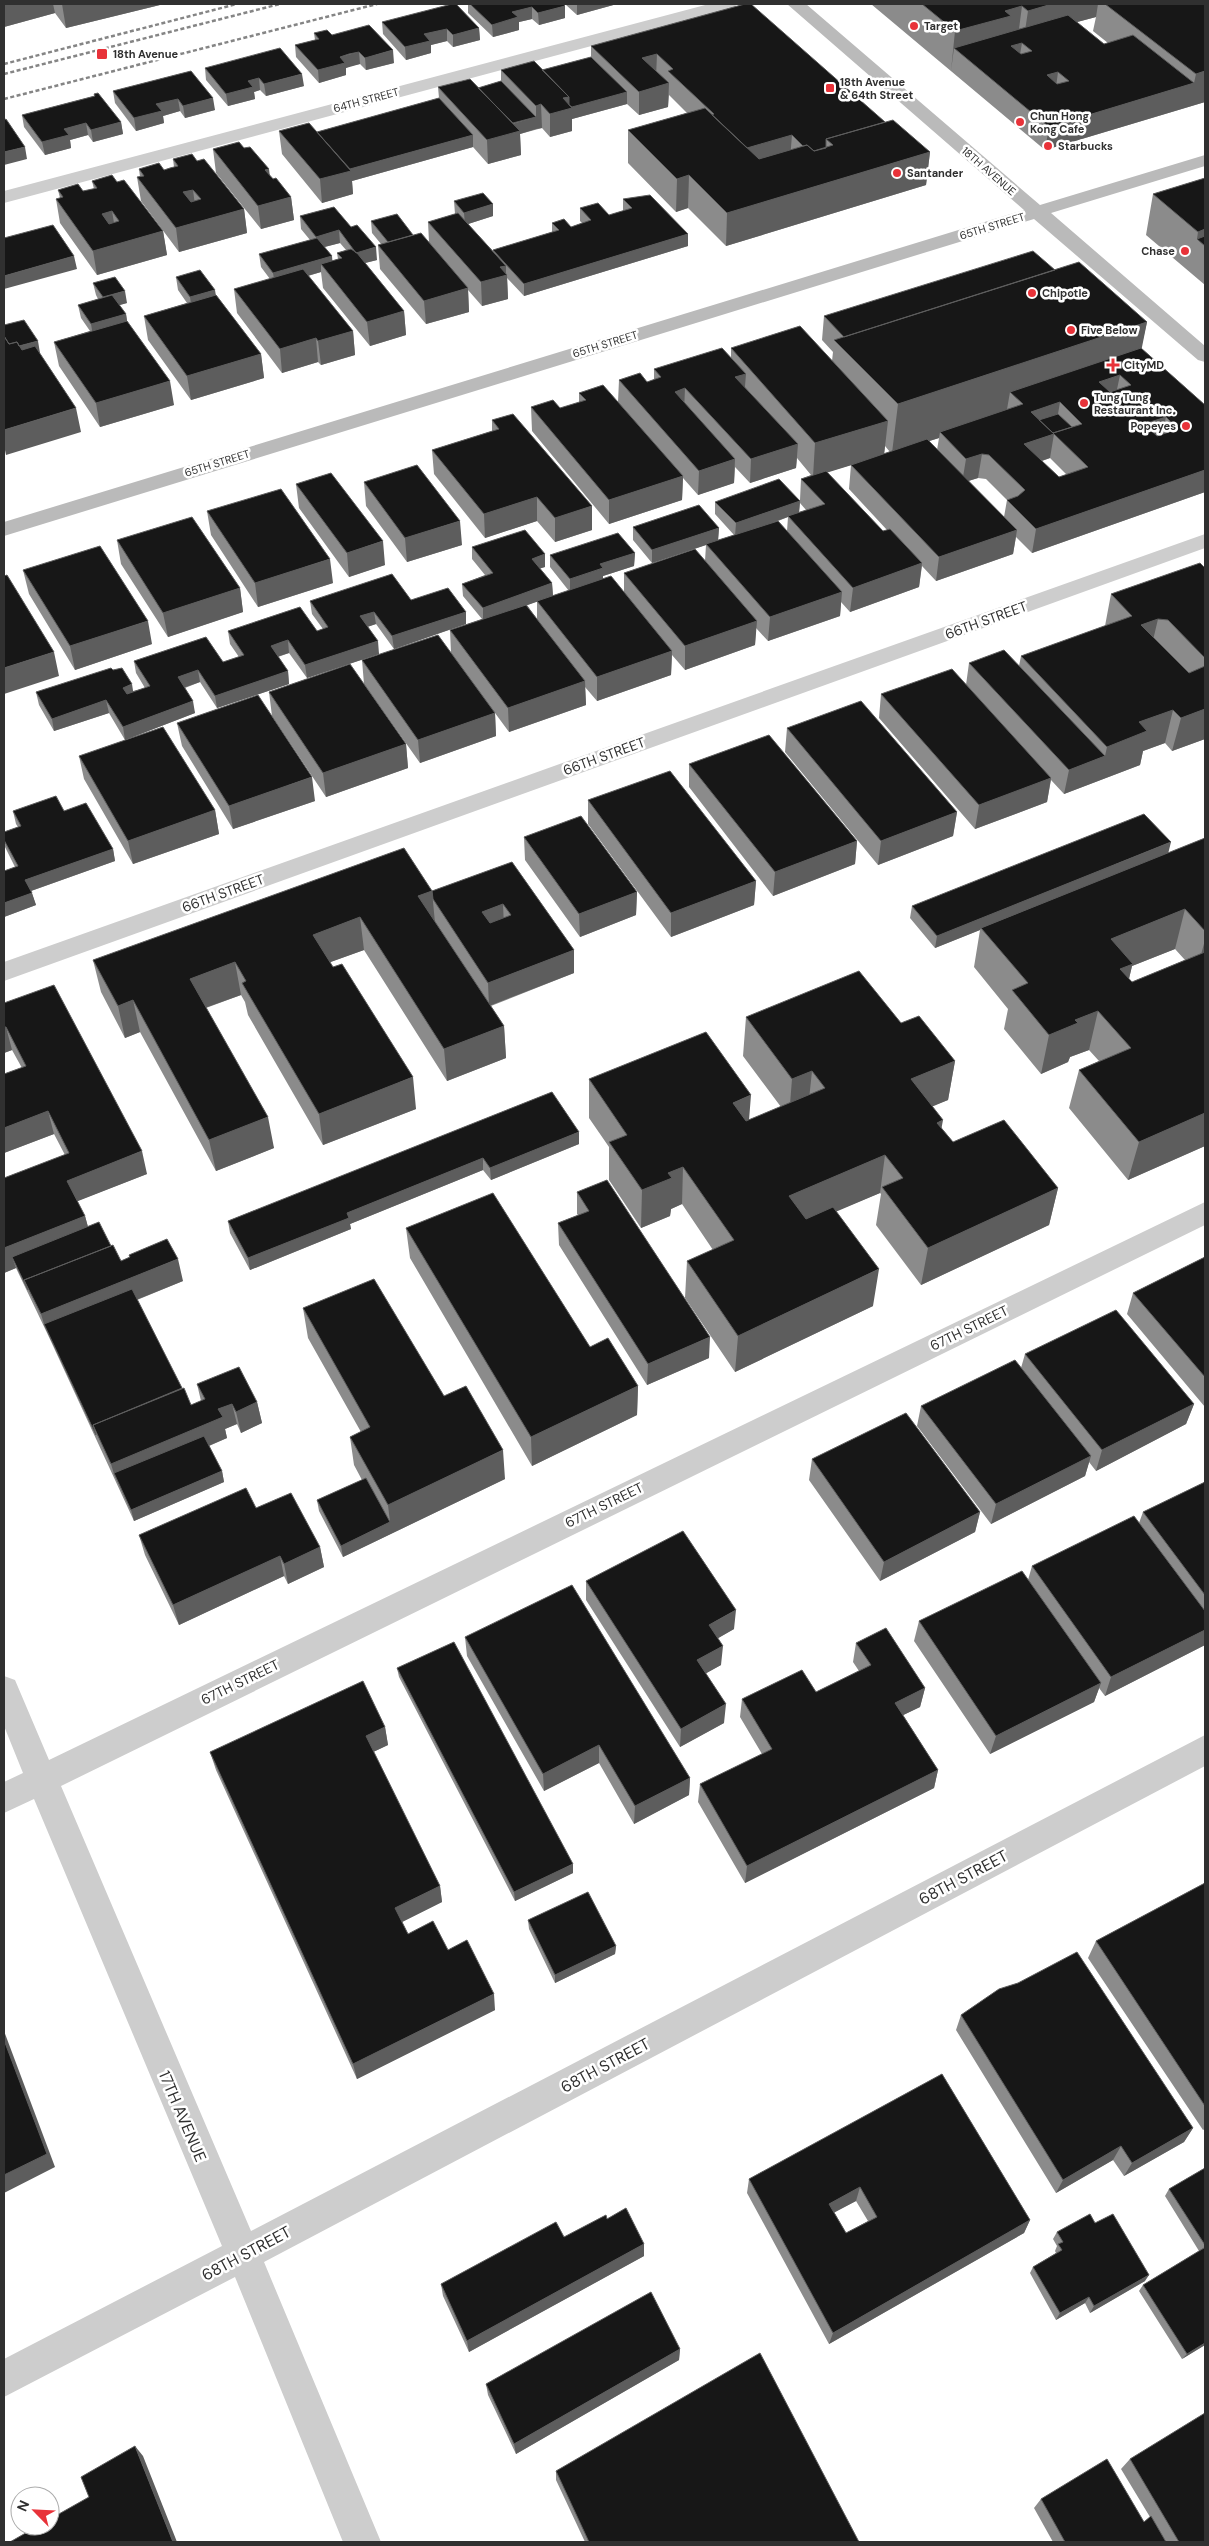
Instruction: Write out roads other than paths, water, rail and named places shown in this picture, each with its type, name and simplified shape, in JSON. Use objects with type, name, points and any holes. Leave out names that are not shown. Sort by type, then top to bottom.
[{"type":"main road","name":"18TH AVENUE","points":[[796,4],[1205,356]]},
{"type":"main road","name":"65TH STREET","points":[[4,529],[1205,160]]},
{"type":"street","name":"64TH STREET","points":[[4,197],[728,4]]},
{"type":"street","name":"66TH STREET","points":[[4,972],[1205,541]]},
{"type":"street","name":"67TH STREET","points":[[4,1798],[1205,1213]]},
{"type":"street","name":"17TH AVENUE","points":[[4,1690],[362,2542]]},
{"type":"street","name":"68TH STREET","points":[[4,2379],[1205,1750]]},
{"type":"railway","points":[[4,64],[237,4]]},
{"type":"railway","points":[[4,74],[280,4]]},
{"type":"railway","points":[[4,99],[377,4]]},
{"type":"place","name":"Target","points":[[914,26]]},
{"type":"place","name":"18th Avenue","points":[[102,54]]},
{"type":"place","name":"18th Avenue & 64th Street","points":[[830,88]]},
{"type":"place","name":"Chun Hong Kong Cafe","points":[[1020,122]]},
{"type":"place","name":"Starbucks","points":[[1048,146]]},
{"type":"place","name":"Santander","points":[[897,173]]},
{"type":"place","name":"Chase","points":[[1185,251]]},
{"type":"place","name":"Chipotle","points":[[1032,293]]},
{"type":"place","name":"Five Below","points":[[1071,330]]},
{"type":"place","name":"CityMD","points":[[1113,365]]},
{"type":"place","name":"Tung Tung Restaurant Inc.","points":[[1084,403]]},
{"type":"place","name":"Popeyes","points":[[1186,426]]}]
